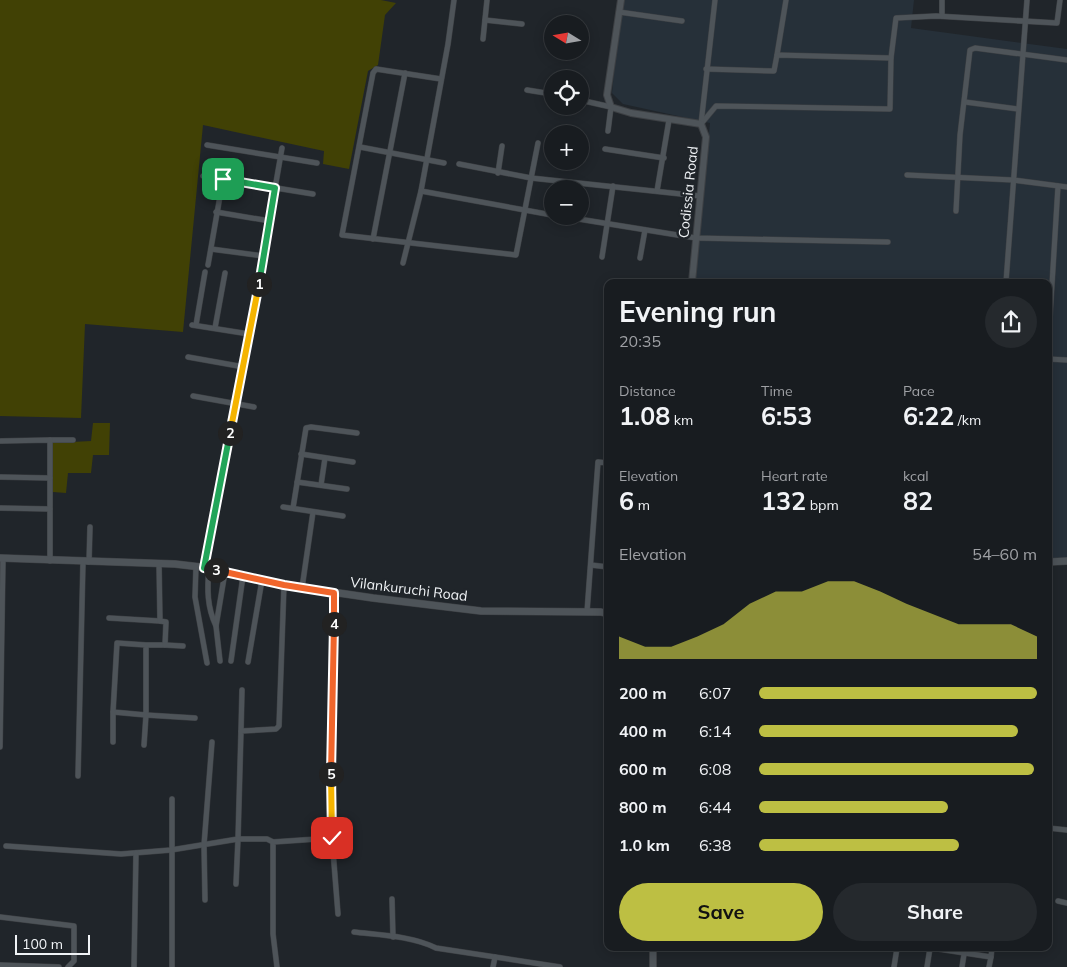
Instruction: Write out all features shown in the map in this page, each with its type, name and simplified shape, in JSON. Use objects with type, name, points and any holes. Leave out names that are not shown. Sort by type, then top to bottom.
[{"type":"main road","name":"Vilankuruchi Road","points":[[1,558],[196,566],[302,588],[481,611],[604,612]]},
{"type":"main road","points":[[1052,562],[1067,561]]},
{"type":"street","points":[[403,263],[421,191],[442,79],[454,0]]},
{"type":"street","points":[[483,39],[487,0]]},
{"type":"street","points":[[608,131],[611,107],[607,94],[621,0]]},
{"type":"street","points":[[701,124],[715,0]]},
{"type":"street","points":[[706,69],[774,71],[786,0]]},
{"type":"street","points":[[942,0],[942,16]]},
{"type":"street","points":[[1006,279],[1012,180],[1027,0]]},
{"type":"street","points":[[701,124],[716,106],[890,109],[891,58],[896,18],[942,16],[1058,23],[1060,0]]},
{"type":"street","points":[[619,12],[682,20]]},
{"type":"street","points":[[485,20],[522,24]]},
{"type":"street","points":[[956,211],[957,177],[970,50],[975,48],[1067,60]]},
{"type":"street","points":[[777,55],[891,58]]},
{"type":"street","points":[[442,79],[376,69],[373,73],[342,235],[516,255],[538,143]]},
{"type":"street","points":[[373,238],[405,73]]},
{"type":"street","points":[[527,90],[544,93]]},
{"type":"street","points":[[589,102],[631,113],[701,124]]},
{"type":"street","points":[[965,102],[1018,109]]},
{"type":"street","points":[[657,191],[669,120]]},
{"type":"street","name":"Codissia Road","points":[[692,279],[706,136],[701,124]]},
{"type":"street","points":[[207,145],[317,163]]},
{"type":"street","points":[[498,172],[502,146]]},
{"type":"street","points":[[360,147],[444,163]]},
{"type":"street","points":[[216,626],[211,616],[206,568],[244,367],[282,148]]},
{"type":"street","points":[[605,148],[664,158]]},
{"type":"street","points":[[459,164],[531,178],[700,196]]},
{"type":"street","points":[[907,175],[1012,180],[1067,187]]},
{"type":"street","points":[[203,176],[313,194]]},
{"type":"street","points":[[208,265],[223,179]]},
{"type":"street","points":[[602,257],[613,186]]},
{"type":"street","points":[[1052,284],[1058,186]]},
{"type":"street","points":[[421,191],[544,214]]},
{"type":"street","points":[[216,212],[270,221]]},
{"type":"street","points":[[589,221],[696,238],[888,242]]},
{"type":"street","points":[[640,258],[645,230]]},
{"type":"street","points":[[211,248],[264,256]]},
{"type":"street","points":[[205,272],[194,325],[249,334]]},
{"type":"street","points":[[215,328],[225,273]]},
{"type":"street","points":[[188,357],[244,367]]},
{"type":"street","points":[[1052,359],[1067,360]]},
{"type":"street","points":[[193,396],[254,407]]},
{"type":"street","points":[[294,508],[301,454],[305,431],[308,427],[357,434]]},
{"type":"street","points":[[50,440],[50,560]]},
{"type":"street","points":[[1,441],[73,440]]},
{"type":"street","points":[[301,454],[353,462]]},
{"type":"street","points":[[321,485],[325,458]]},
{"type":"street","points":[[587,612],[598,462],[604,463]]},
{"type":"street","points":[[0,477],[50,478]]},
{"type":"street","points":[[297,482],[347,489]]},
{"type":"street","points":[[283,507],[343,516]]},
{"type":"street","points":[[0,508],[50,509]]},
{"type":"street","points":[[302,588],[313,512]]},
{"type":"street","points":[[78,776],[86,562],[90,527]]},
{"type":"street","points":[[0,747],[1,558]]},
{"type":"street","points":[[159,563],[160,620]]},
{"type":"street","points":[[196,566],[194,597],[207,663]]},
{"type":"street","points":[[591,566],[604,566]]},
{"type":"street","points":[[220,661],[216,626],[225,572]]},
{"type":"street","points":[[231,661],[243,576]]},
{"type":"street","points":[[248,662],[262,580]]},
{"type":"street","points":[[241,731],[276,729],[279,726],[284,585]]},
{"type":"street","points":[[334,593],[330,798],[338,914]]},
{"type":"street","points":[[109,618],[160,620],[166,622],[166,645]]},
{"type":"street","points":[[113,742],[117,643],[183,646]]},
{"type":"street","points":[[144,745],[146,645]]},
{"type":"street","points":[[236,884],[242,690]]},
{"type":"street","points":[[113,712],[195,718]]},
{"type":"street","points":[[204,900],[204,845],[212,742]]},
{"type":"street","points":[[172,799],[172,967]]},
{"type":"street","points":[[1052,828],[1067,830]]},
{"type":"street","points":[[6,846],[121,854],[171,850],[238,839],[267,839],[273,842],[332,838]]},
{"type":"street","points":[[273,842],[273,934],[277,967]]},
{"type":"street","points":[[134,967],[136,853]]},
{"type":"street","points":[[392,899],[393,937]]},
{"type":"street","points":[[1058,901],[1067,903]]},
{"type":"street","points":[[0,916],[74,926],[74,961],[68,967]]},
{"type":"street","points":[[354,932],[428,943],[436,948],[560,967]]},
{"type":"street","points":[[653,951],[653,967]]},
{"type":"street","points":[[894,967],[897,951]]},
{"type":"street","points":[[927,967],[930,951]]},
{"type":"street","points":[[962,967],[965,951]]},
{"type":"street","points":[[969,951],[990,957]]},
{"type":"street","points":[[989,967],[991,951]]},
{"type":"street","points":[[494,967],[495,957]]},
{"type":"street","points":[[0,964],[59,967]]},
{"type":"shaded area","points":[[0,0],[381,0],[396,3],[385,15],[378,65],[368,71],[349,169],[323,164],[324,151],[203,125],[183,332],[85,324],[81,418],[0,416]]},
{"type":"shaded area","points":[[621,0],[914,0],[911,28],[1067,49],[1067,559],[1052,560],[1052,279],[695,279],[710,123],[623,104],[612,93]]},
{"type":"shaded area","points":[[93,423],[110,423],[109,455],[93,455],[91,473],[68,473],[66,493],[53,492],[53,443],[91,441]]},
{"type":"route","points":[[223,179],[275,188],[244,367],[204,568],[284,585],[334,593],[333,728],[330,798],[332,838]]}]
